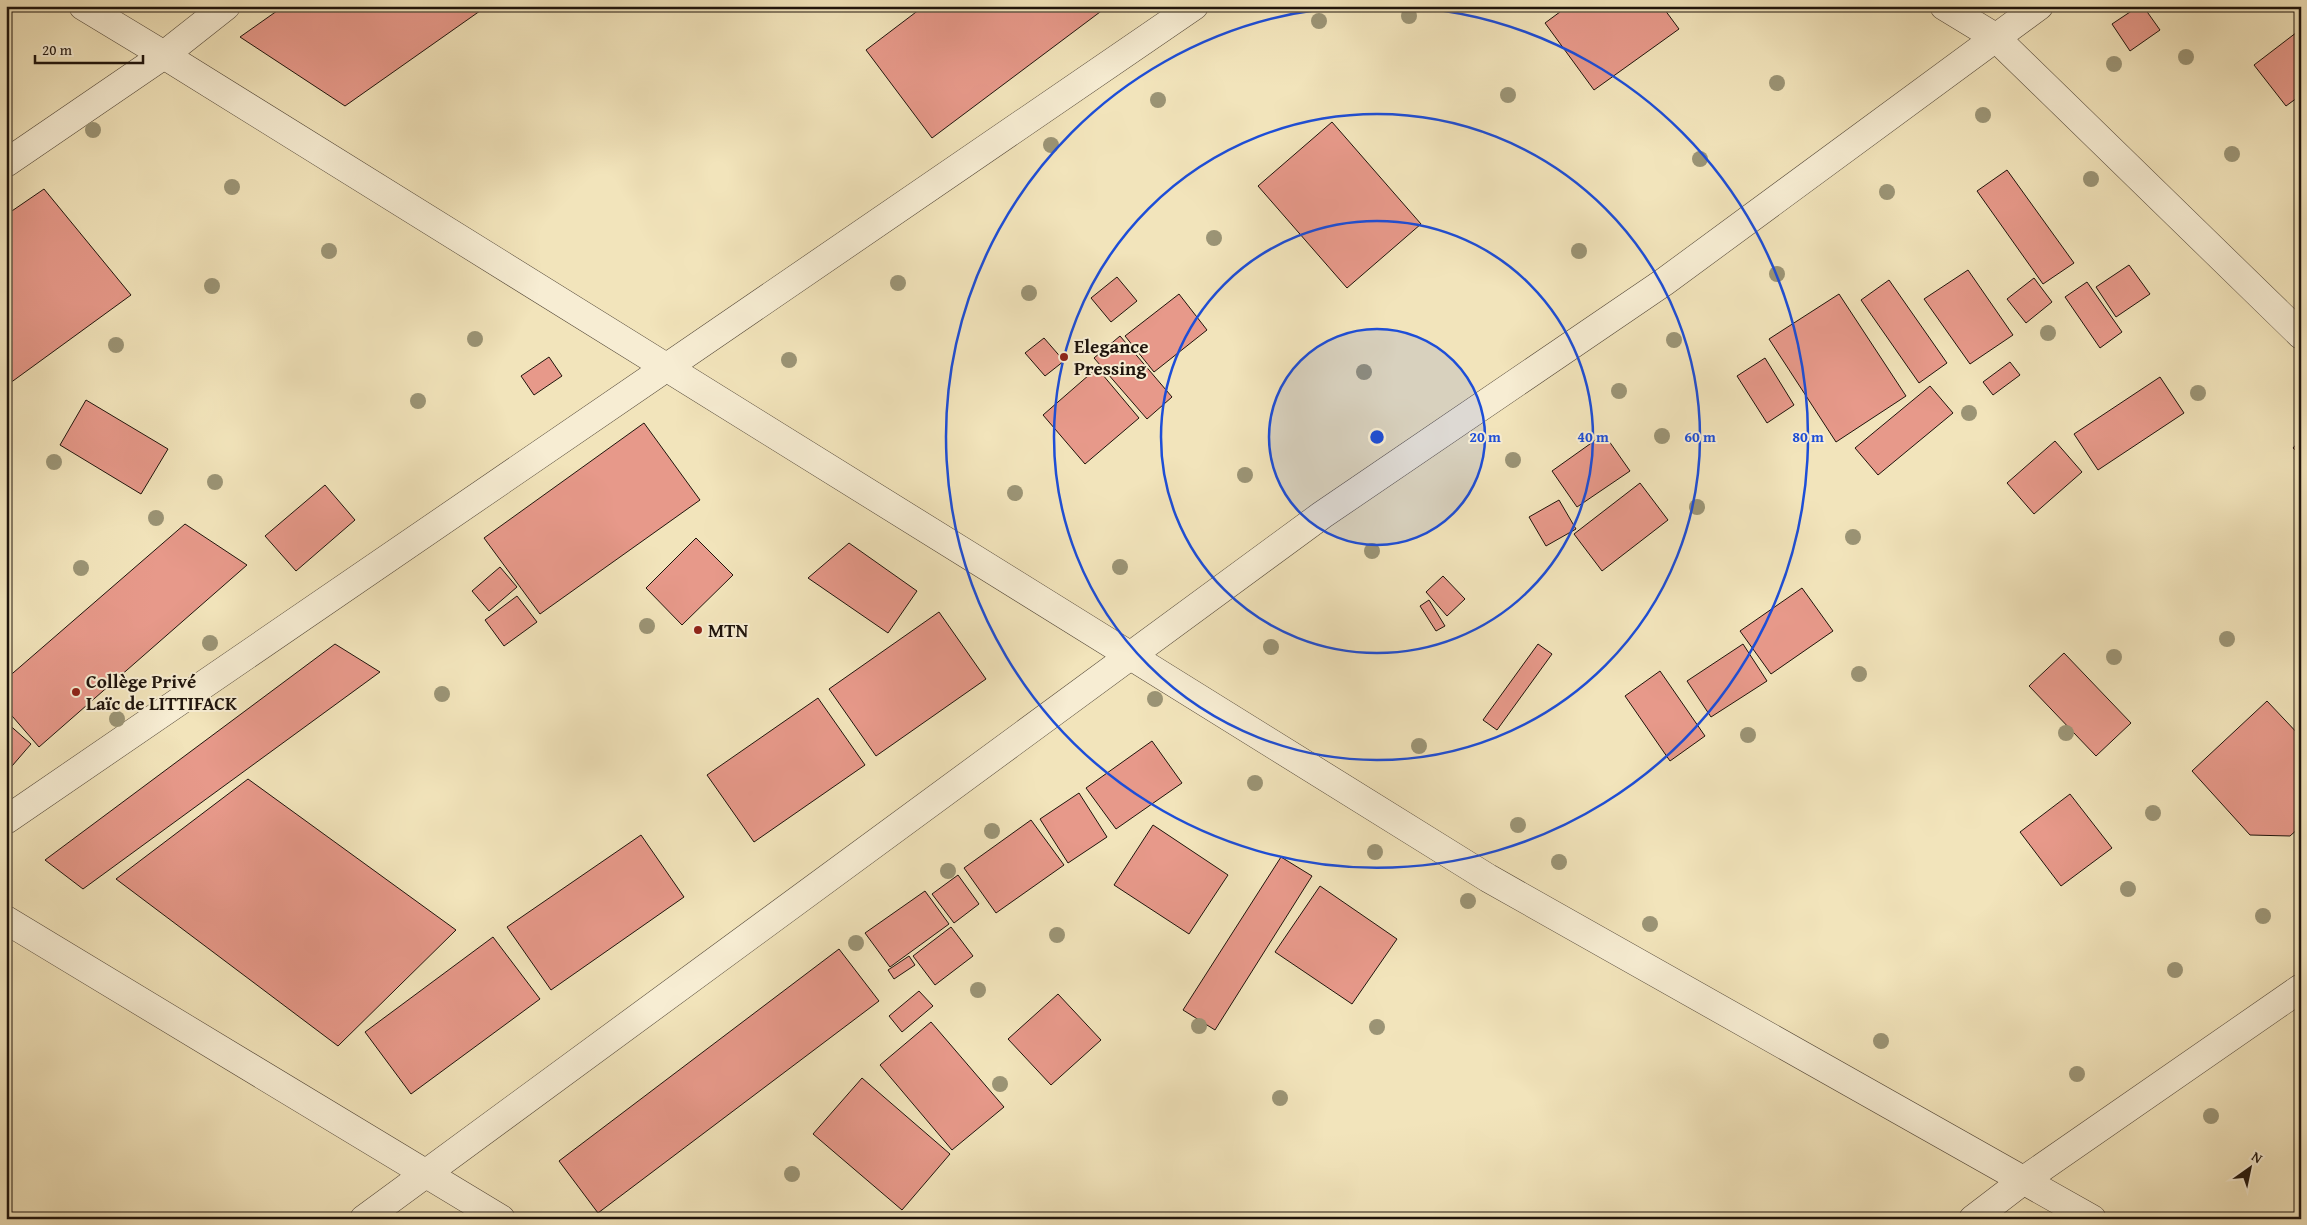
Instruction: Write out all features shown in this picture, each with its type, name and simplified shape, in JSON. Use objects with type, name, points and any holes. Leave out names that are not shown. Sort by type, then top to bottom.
[{"type":"street","points":[[83,6],[1488,878],[2092,1219]]},
{"type":"street","points":[[6,163],[164,55],[226,6]]},
{"type":"street","points":[[6,820],[1194,6]]},
{"type":"street","points":[[1944,6],[1995,36],[2301,335]]},
{"type":"street","points":[[364,1219],[1322,515],[1664,282],[2038,6]]},
{"type":"street","points":[[6,920],[501,1219]]},
{"type":"street","points":[[1973,1219],[2024,1180],[2301,988]]},
{"type":"building","points":[[284,6],[487,6],[345,106],[240,37]]},
{"type":"building","points":[[924,6],[1108,6],[932,138],[866,50]]},
{"type":"building","points":[[1568,6],[1662,6],[1679,29],[1594,90],[1545,23]]},
{"type":"building","points":[[2139,6],[2143,6],[2160,30],[2130,51],[2112,24]]},
{"type":"building","points":[[2301,29],[2301,95],[2286,106],[2254,65]]},
{"type":"building","points":[[1332,122],[1421,224],[1347,288],[1258,186]]},
{"type":"building","points":[[2007,170],[2074,263],[2043,284],[1977,191]]},
{"type":"building","points":[[44,189],[131,295],[6,386],[6,215]]},
{"type":"building","points":[[2129,265],[2150,294],[2116,317],[2096,287]]},
{"type":"building","points":[[1968,270],[2013,335],[1970,364],[1924,299]]},
{"type":"building","points":[[1117,277],[1137,301],[1111,322],[1091,298]]},
{"type":"building","points":[[2034,278],[2052,302],[2026,323],[2007,299]]},
{"type":"building","points":[[1889,280],[1947,363],[1919,383],[1861,300]]},
{"type":"building","points":[[2087,282],[2122,332],[2100,348],[2065,297]]},
{"type":"building","points":[[1179,294],[1207,330],[1154,372],[1125,336]]},
{"type":"building","points":[[1839,294],[1906,396],[1836,442],[1769,339]]},
{"type":"building","points":[[1120,336],[1172,397],[1147,419],[1094,358]]},
{"type":"building","points":[[1044,338],[1064,361],[1045,376],[1025,353]]},
{"type":"building","points":[[549,357],[562,376],[534,395],[521,376]]},
{"type":"building","points":[[1765,358],[1794,405],[1767,423],[1737,376]]},
{"type":"building","points":[[2010,362],[2020,375],[1993,395],[1983,382]]},
{"type":"building","points":[[1097,368],[1139,418],[1085,464],[1043,415]]},
{"type":"building","points":[[2160,377],[2184,413],[2098,470],[2074,434]]},
{"type":"building","points":[[1930,386],[1953,413],[1878,475],[1855,448]]},
{"type":"building","points":[[86,400],[168,449],[141,494],[60,445]]},
{"type":"building","points":[[644,423],[700,500],[540,614],[484,538]]},
{"type":"building","points":[[1604,434],[1630,471],[1577,507],[1552,471]]},
{"type":"building","points":[[2301,439],[2301,455],[2293,448]]},
{"type":"building","points":[[2055,441],[2082,472],[2034,514],[2007,483]]},
{"type":"building","points":[[1640,483],[1668,520],[1602,571],[1574,534]]},
{"type":"building","points":[[325,485],[355,520],[296,571],[265,536]]},
{"type":"building","points":[[1559,500],[1576,529],[1546,546],[1529,517]]},
{"type":"building","points":[[185,524],[247,565],[39,747],[6,709],[6,679]]},
{"type":"building","points":[[696,538],[733,575],[682,625],[646,588]]},
{"type":"building","points":[[849,543],[917,591],[888,633],[808,578]]},
{"type":"building","points":[[500,567],[517,587],[489,611],[472,591]]},
{"type":"building","points":[[1443,576],[1465,599],[1447,616],[1426,592]]},
{"type":"building","points":[[1802,588],[1833,631],[1771,674],[1740,631]]},
{"type":"building","points":[[517,596],[537,622],[504,646],[485,620]]},
{"type":"building","points":[[1429,600],[1445,626],[1436,631],[1420,606]]},
{"type":"building","points":[[939,612],[986,679],[876,756],[829,689]]},
{"type":"building","points":[[335,644],[380,672],[83,889],[45,860]]},
{"type":"building","points":[[1538,644],[1552,654],[1497,730],[1483,720]]},
{"type":"building","points":[[1743,644],[1767,681],[1711,717],[1687,681]]},
{"type":"building","points":[[2064,653],[2131,723],[2096,756],[2029,686]]},
{"type":"building","points":[[1660,671],[1705,736],[1670,761],[1625,696]]},
{"type":"building","points":[[818,698],[865,765],[754,842],[707,775]]},
{"type":"building","points":[[2267,701],[2301,737],[2301,826],[2290,836],[2250,835],[2192,771]]},
{"type":"building","points":[[6,722],[31,744],[6,773]]},
{"type":"building","points":[[1152,741],[1182,783],[1116,829],[1086,788]]},
{"type":"building","points":[[248,779],[456,930],[338,1046],[116,879]]},
{"type":"building","points":[[1079,793],[1107,837],[1068,863],[1040,819]]},
{"type":"building","points":[[2070,794],[2112,848],[2061,886],[2020,832]]},
{"type":"building","points":[[1031,820],[1064,865],[996,913],[964,868]]},
{"type":"building","points":[[1153,825],[1228,875],[1189,934],[1114,885]]},
{"type":"building","points":[[641,835],[684,897],[551,990],[507,927]]},
{"type":"building","points":[[1281,857],[1312,876],[1215,1030],[1183,1010]]},
{"type":"building","points":[[958,875],[979,904],[954,923],[932,894]]},
{"type":"building","points":[[1320,886],[1397,939],[1352,1004],[1275,952]]},
{"type":"building","points":[[925,891],[949,924],[890,967],[865,933]]},
{"type":"building","points":[[951,927],[973,956],[935,985],[913,956]]},
{"type":"building","points":[[493,937],[540,999],[411,1094],[365,1032]]},
{"type":"building","points":[[839,949],[879,1001],[598,1213],[559,1161]]},
{"type":"building","points":[[909,956],[915,965],[894,979],[888,970]]},
{"type":"building","points":[[919,991],[933,1006],[902,1032],[889,1016]]},
{"type":"building","points":[[1058,994],[1101,1040],[1051,1085],[1008,1039]]},
{"type":"building","points":[[931,1022],[1004,1107],[952,1150],[880,1065]]},
{"type":"building","points":[[862,1078],[950,1154],[902,1210],[813,1134]]},
{"type":"place","name":"Elegance Pressing","points":[[1064,357]]},
{"type":"place","name":"MTN","points":[[698,630]]},
{"type":"place","name":"Collège Privé Laïc de LITTIFACK","points":[[76,692]]}]
